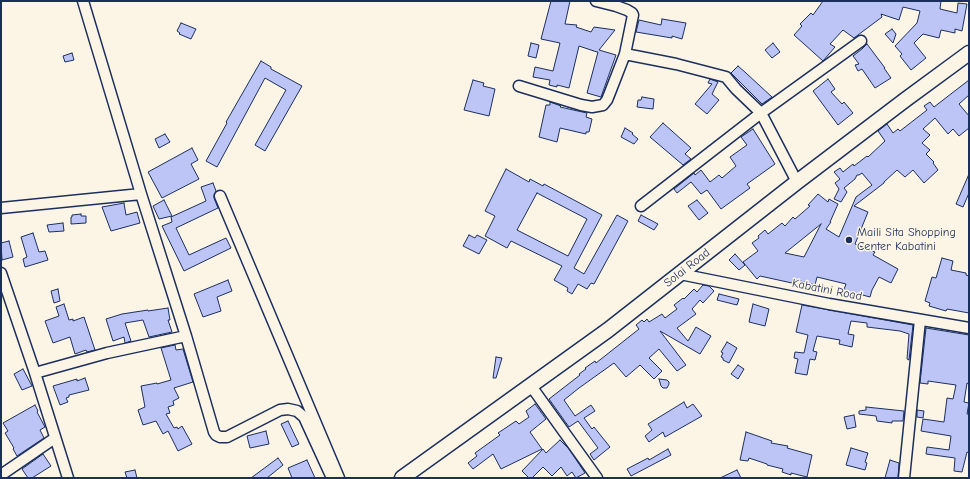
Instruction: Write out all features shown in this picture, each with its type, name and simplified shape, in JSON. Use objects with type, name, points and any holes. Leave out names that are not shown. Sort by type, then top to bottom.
[{"type":"highway","name":"Solai Road","points":[[402,478],[608,330],[797,182],[969,53]]},
{"type":"street","points":[[83,1],[216,436],[227,436],[280,410],[288,409],[297,411],[304,417],[332,478]]},
{"type":"street","points":[[519,86],[574,104],[592,107],[603,105],[607,100],[625,54],[633,20],[632,13],[616,6],[596,1]]},
{"type":"street","points":[[641,206],[761,114],[861,41]]},
{"type":"street","points":[[625,54],[676,64],[726,77],[761,114],[797,182]]},
{"type":"street","points":[[1,208],[141,194]]},
{"type":"street","points":[[220,196],[339,478]]},
{"type":"street","points":[[1,273],[35,373],[68,478]]},
{"type":"street","name":"Kabatini Road","points":[[680,274],[830,304],[969,328]]},
{"type":"street","points":[[904,478],[920,320]]},
{"type":"street","points":[[35,373],[107,353],[186,336]]},
{"type":"street","points":[[531,386],[597,478]]},
{"type":"street","points":[[1,475],[55,438]]},
{"type":"building","points":[[551,1],[570,1],[565,24],[577,25],[576,27],[591,32],[594,27],[615,30],[599,50],[616,55],[601,97],[587,93],[598,52],[579,46],[569,88],[549,85],[550,80],[533,77],[535,67],[553,71],[560,43],[541,39]]},
{"type":"building","points":[[823,1],[941,1],[940,9],[957,13],[958,3],[967,4],[962,31],[955,29],[955,33],[941,30],[939,38],[923,34],[914,43],[926,58],[911,70],[900,56],[902,54],[895,46],[917,23],[920,11],[903,7],[899,20],[881,14],[882,17],[854,38],[843,30],[830,44],[835,47],[823,61],[794,35],[802,26],[800,24],[811,13],[813,15]]},
{"type":"building","points":[[662,19],[686,23],[682,39],[672,36],[672,38],[636,32],[639,20],[661,25]]},
{"type":"building","points":[[181,23],[196,29],[191,39],[179,34],[180,33],[177,31]]},
{"type":"building","points":[[892,29],[896,34],[893,43],[885,34]]},
{"type":"building","points":[[531,43],[539,45],[536,58],[528,56]]},
{"type":"building","points":[[773,43],[780,52],[772,58],[765,50]]},
{"type":"building","points":[[867,44],[891,78],[875,88],[862,69],[858,71],[855,65],[859,64],[853,56]]},
{"type":"building","points":[[72,53],[74,60],[65,62],[63,56]]},
{"type":"building","points":[[261,61],[271,67],[271,69],[302,86],[265,151],[255,145],[286,90],[265,78],[217,167],[206,161],[227,123],[226,122]]},
{"type":"building","points":[[738,66],[772,97],[762,104],[731,73]]},
{"type":"building","points":[[710,79],[718,82],[712,94],[719,100],[707,114],[695,104],[712,84],[708,83]]},
{"type":"building","points":[[828,79],[835,89],[831,92],[842,104],[844,102],[853,113],[838,125],[813,91]]},
{"type":"building","points":[[473,80],[484,83],[483,86],[495,89],[489,116],[464,110]]},
{"type":"building","points":[[969,80],[969,95],[959,104],[969,116],[969,128],[959,136],[953,129],[948,134],[935,118],[923,129],[930,135],[922,143],[930,150],[926,154],[934,162],[933,163],[938,170],[924,183],[913,170],[905,177],[897,170],[884,183],[854,206],[868,212],[855,244],[875,252],[873,255],[898,269],[891,283],[879,277],[870,297],[855,293],[854,296],[843,292],[846,284],[817,277],[815,285],[793,279],[792,283],[760,276],[757,279],[743,262],[758,251],[752,243],[759,238],[758,236],[765,230],[768,234],[782,223],[785,226],[793,217],[795,219],[810,206],[808,205],[818,194],[828,202],[829,199],[838,204],[831,222],[826,229],[839,237],[856,197],[872,185],[862,173],[857,175],[855,179],[844,188],[847,192],[841,202],[834,199],[839,189],[835,183],[840,179],[834,172],[840,168],[843,172],[853,164],[854,166],[867,156],[868,157],[885,141],[878,131],[887,124],[893,133],[898,129],[900,131],[927,110],[924,106],[930,102],[934,107]],"holes":[[[821,224],[804,257],[785,253]]]},
{"type":"building","points":[[642,97],[654,99],[653,109],[637,107],[638,100],[641,100]]},
{"type":"building","points":[[550,102],[561,106],[560,107],[587,113],[586,117],[592,119],[589,132],[586,132],[586,134],[560,128],[557,142],[539,137],[546,105],[550,105]]},
{"type":"building","points":[[663,123],[691,148],[685,154],[691,159],[683,165],[650,137]]},
{"type":"building","points":[[625,128],[633,133],[632,134],[638,139],[634,144],[621,137]]},
{"type":"building","points":[[753,129],[775,164],[747,184],[750,188],[721,209],[707,190],[701,194],[691,182],[677,193],[674,189],[694,173],[695,175],[701,170],[710,182],[719,175],[722,178],[736,166],[730,157],[747,145],[741,137]]},
{"type":"building","points":[[165,134],[170,142],[159,148],[155,139]]},
{"type":"building","points":[[192,148],[198,160],[191,164],[199,179],[162,198],[148,172]]},
{"type":"building","points":[[506,169],[529,182],[530,179],[543,186],[544,184],[602,215],[574,268],[584,274],[617,215],[628,221],[594,284],[591,283],[587,289],[578,284],[572,294],[567,291],[568,288],[554,280],[562,266],[511,241],[507,248],[485,236],[495,216],[485,211]],"holes":[[[537,193],[587,219],[568,256],[517,230]]]},
{"type":"building","points":[[969,174],[969,193],[963,207],[956,204]]},
{"type":"building","points":[[213,183],[216,191],[214,198],[218,208],[176,228],[189,255],[226,238],[231,248],[184,271],[162,226],[172,222],[171,217],[206,201],[201,187]]},
{"type":"building","points":[[164,200],[172,216],[159,219],[153,206]]},
{"type":"building","points":[[697,200],[708,213],[699,220],[688,206]]},
{"type":"building","points":[[124,203],[126,215],[137,212],[140,223],[111,231],[102,207]]},
{"type":"building","points":[[81,214],[81,216],[86,216],[86,223],[71,224],[72,215]]},
{"type":"building","points":[[641,215],[658,224],[654,230],[638,221]]},
{"type":"building","points":[[63,223],[64,231],[49,232],[47,225]]},
{"type":"building","points":[[33,233],[39,252],[45,251],[48,260],[25,267],[23,259],[27,257],[21,237]]},
{"type":"building","points":[[469,235],[475,238],[477,235],[487,240],[479,254],[463,246]]},
{"type":"building","points":[[9,241],[13,257],[2,260],[1,243]]},
{"type":"building","points":[[735,254],[745,265],[739,270],[729,260]]},
{"type":"building","points":[[942,258],[953,261],[951,270],[966,273],[966,275],[969,276],[969,313],[947,309],[946,311],[929,306],[930,303],[925,301],[932,277],[936,278]]},
{"type":"building","points":[[228,280],[232,291],[217,297],[221,311],[203,317],[194,294]]},
{"type":"building","points":[[703,285],[709,286],[714,291],[703,303],[700,300],[692,309],[696,314],[677,328],[688,341],[696,327],[711,336],[700,354],[660,331],[686,365],[677,371],[659,349],[649,358],[662,371],[654,379],[640,365],[626,377],[614,363],[564,400],[575,416],[591,405],[595,411],[584,418],[592,429],[594,427],[610,447],[594,460],[590,454],[598,448],[578,421],[569,427],[549,399],[580,375],[579,374],[586,369],[585,368],[595,361],[596,363],[639,329],[636,325],[642,320],[644,322],[647,319],[649,322],[662,314],[665,318],[677,309],[674,305],[683,298],[684,299],[694,289],[697,292]]},
{"type":"building","points":[[58,289],[60,301],[54,303],[51,291]]},
{"type":"building","points":[[719,294],[739,299],[737,305],[717,300]]},
{"type":"building","points":[[64,304],[69,320],[73,319],[73,321],[84,317],[95,350],[87,352],[86,350],[75,354],[70,337],[53,343],[45,321],[59,316],[56,307]]},
{"type":"building","points":[[753,304],[769,309],[765,326],[749,322]]},
{"type":"building","points":[[802,305],[913,325],[909,360],[907,359],[909,334],[900,331],[867,327],[867,323],[851,321],[848,334],[854,335],[852,347],[839,344],[840,340],[817,336],[813,351],[817,352],[815,360],[810,359],[807,375],[795,373],[798,359],[794,358],[795,352],[804,353],[808,335],[796,332]]},
{"type":"building","points":[[168,308],[170,320],[168,320],[172,332],[149,337],[143,320],[125,323],[131,341],[125,343],[124,337],[113,341],[106,319],[122,314]]},
{"type":"building","points":[[926,328],[969,335],[969,384],[967,383],[964,402],[969,403],[967,414],[969,414],[969,453],[967,452],[962,472],[954,471],[955,458],[926,454],[927,447],[949,450],[951,436],[921,431],[923,419],[944,422],[947,398],[953,399],[956,385],[928,381],[928,384],[920,383]]},
{"type":"building","points":[[727,342],[737,348],[729,363],[721,357],[723,353],[721,352]]},
{"type":"building","points":[[175,345],[176,350],[183,349],[193,382],[174,388],[179,398],[173,401],[174,405],[168,407],[170,413],[166,414],[174,428],[177,427],[178,429],[182,426],[192,444],[178,451],[168,431],[163,434],[156,421],[143,425],[138,410],[145,407],[141,386],[171,380],[161,348]]},
{"type":"building","points":[[496,357],[502,358],[496,378],[493,378]]},
{"type":"building","points":[[738,365],[744,369],[738,379],[731,374]]},
{"type":"building","points":[[23,369],[32,386],[22,390],[14,374]]},
{"type":"building","points":[[85,378],[89,390],[69,395],[69,397],[66,398],[68,402],[60,405],[53,386]]},
{"type":"building","points":[[659,379],[667,380],[669,382],[667,388],[663,388],[661,386]]},
{"type":"building","points":[[684,402],[687,408],[693,404],[702,416],[665,437],[663,432],[649,442],[645,436],[652,430],[648,424]]},
{"type":"building","points":[[535,404],[546,419],[530,432],[542,449],[501,469],[493,454],[473,469],[468,463],[477,456],[475,453],[500,435],[498,433],[516,421],[519,424],[529,417],[526,411]]},
{"type":"building","points":[[35,405],[45,427],[40,430],[44,438],[17,456],[5,433],[8,431],[3,423]]},
{"type":"building","points":[[866,407],[904,411],[903,421],[892,421],[892,423],[877,421],[876,416],[859,414],[859,411],[866,410]]},
{"type":"building","points":[[917,410],[924,411],[923,418],[917,417]]},
{"type":"building","points":[[854,415],[856,427],[847,429],[844,417]]},
{"type":"building","points":[[288,421],[299,444],[292,447],[281,424]]},
{"type":"building","points":[[266,431],[269,444],[250,448],[247,436]]},
{"type":"building","points":[[746,432],[772,441],[771,443],[788,446],[787,448],[812,455],[807,477],[791,473],[791,475],[782,472],[783,469],[749,458],[748,461],[740,460]]},
{"type":"building","points":[[560,440],[569,449],[585,473],[576,478],[572,472],[567,476],[561,467],[552,476],[543,467],[532,478],[529,478],[522,471],[543,449],[546,453]]},
{"type":"building","points":[[851,448],[868,453],[865,462],[867,463],[865,470],[846,465]]},
{"type":"building","points":[[668,449],[671,455],[631,476],[627,469],[648,458],[649,460]]},
{"type":"building","points":[[43,454],[51,466],[32,478],[28,478],[22,469]]},
{"type":"building","points":[[278,458],[283,465],[267,478],[251,478]]},
{"type":"building","points":[[307,460],[315,478],[292,478],[288,468]]},
{"type":"building","points":[[890,460],[899,463],[898,478],[885,478]]},
{"type":"building","points":[[135,470],[137,478],[127,478],[125,472]]},
{"type":"building","points":[[737,470],[741,478],[720,478]]},
{"type":"place","name":"Maili Sita Shopping Center Kabatini","points":[[849,240]]}]
